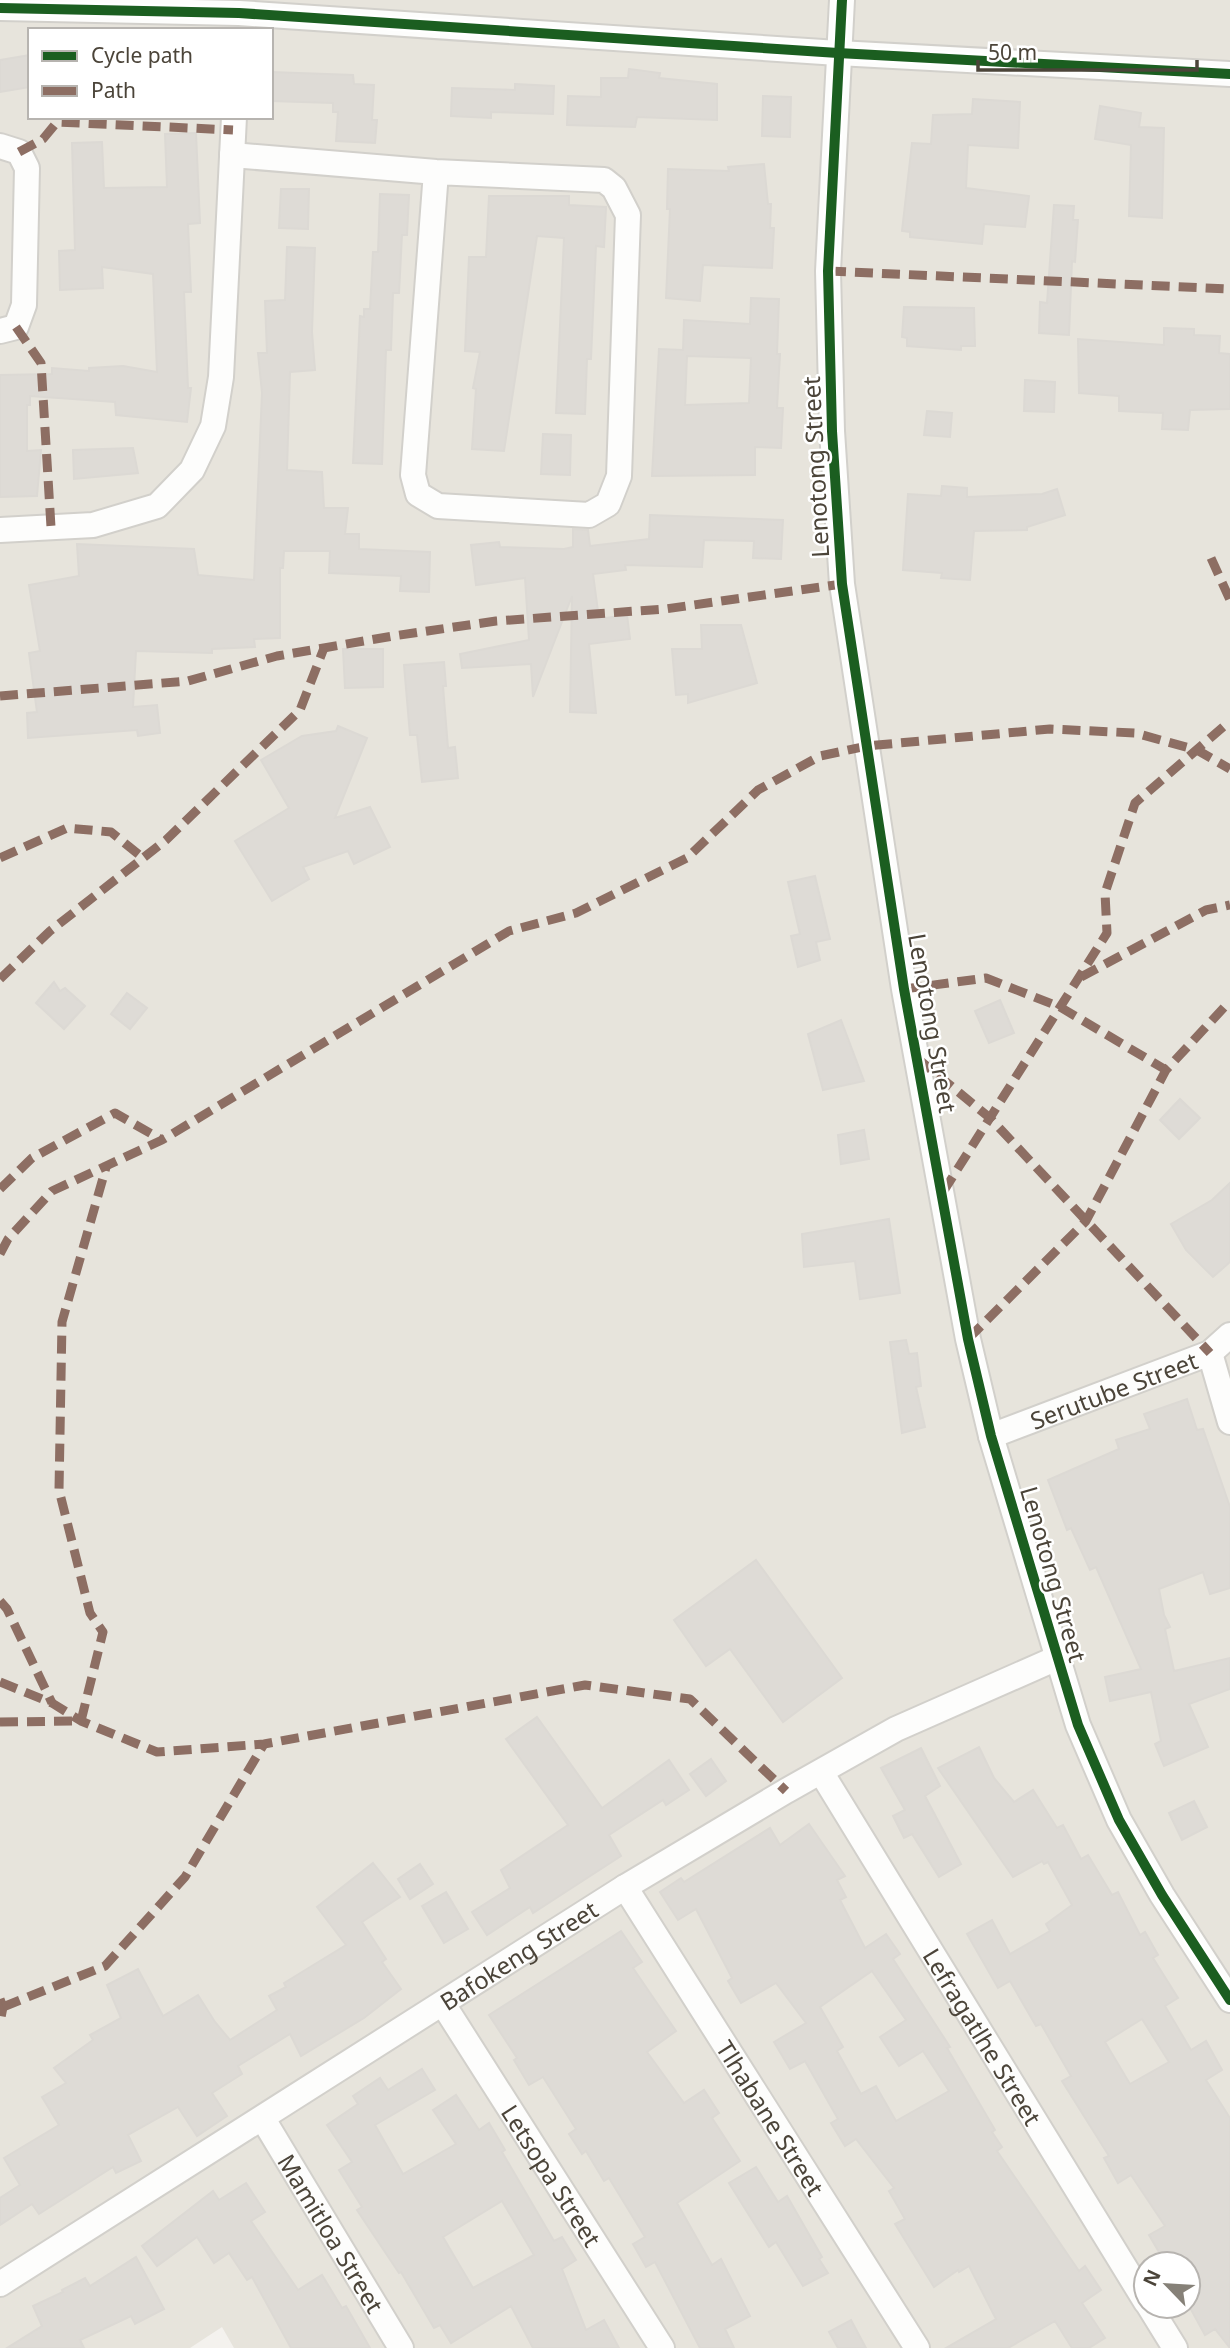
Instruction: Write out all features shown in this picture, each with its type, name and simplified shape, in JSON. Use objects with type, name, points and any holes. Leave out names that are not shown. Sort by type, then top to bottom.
[{"type":"street","name":"Lenotong Street","points":[[842,0],[828,271],[832,431],[842,584],[904,989],[968,1339],[991,1436],[1078,1725],[1119,1820],[1162,1895],[1230,2000]]},
{"type":"street","points":[[0,8],[239,14],[838,53],[1230,74]]},
{"type":"street","points":[[0,530],[93,525],[157,506],[192,470],[213,426],[222,377],[234,119]]},
{"type":"street","points":[[0,146],[19,152],[27,168],[24,305],[16,327],[0,331]]},
{"type":"street","points":[[232,155],[436,172],[604,180],[614,188],[628,215],[619,476],[608,504],[589,514],[438,506],[418,494],[413,475],[436,172]]},
{"type":"street","name":"Serutube Street","points":[[991,1436],[1210,1353],[1230,1335]]},
{"type":"street","points":[[1210,1353],[1230,1422]]},
{"type":"street","name":"Bafokeng Street","points":[[0,2284],[625,1887],[896,1729],[1057,1658]]},
{"type":"street","name":"Lefragatlhe Street","points":[[821,1772],[1132,2278]]},
{"type":"street","name":"Tlhabane Street","points":[[625,1887],[917,2348]]},
{"type":"street","name":"Letsopa Street","points":[[443,2004],[662,2348]]},
{"type":"street","name":"Mamitloa Street","points":[[263,2119],[401,2348]]},
{"type":"street","points":[[1158,2320],[1175,2348]]},
{"type":"shaded area","points":[[0,0],[1230,0],[1230,2348],[234,2348],[222,2327],[190,2348],[0,2348]]},
{"type":"building","points":[[28,55],[28,87],[0,92],[0,60]]},
{"type":"building","points":[[629,69],[660,73],[659,78],[717,84],[717,120],[637,117],[635,127],[567,125],[568,96],[601,97],[601,78],[628,78]]},
{"type":"building","points":[[273,72],[353,75],[354,84],[374,85],[372,120],[377,120],[375,143],[336,141],[338,112],[333,112],[333,103],[273,101]]},
{"type":"building","points":[[515,84],[554,86],[553,114],[491,112],[491,118],[451,116],[452,88],[515,90]]},
{"type":"building","points":[[763,96],[791,97],[790,137],[762,136]]},
{"type":"building","points":[[973,99],[1020,102],[1018,148],[968,145],[966,188],[1029,196],[1025,227],[984,224],[982,244],[910,237],[910,232],[902,231],[912,143],[931,144],[933,115],[972,114]]},
{"type":"building","points":[[1100,106],[1141,113],[1139,127],[1164,128],[1162,218],[1129,216],[1131,145],[1095,139]]},
{"type":"building","points":[[196,133],[200,223],[188,224],[191,292],[184,292],[188,388],[191,388],[187,422],[116,415],[115,402],[30,396],[30,405],[27,405],[27,451],[41,450],[37,496],[0,497],[0,375],[52,374],[52,368],[89,371],[89,368],[123,366],[157,372],[153,274],[102,267],[103,288],[60,290],[59,251],[75,250],[72,143],[102,142],[104,188],[167,187],[165,134]]},
{"type":"building","points":[[764,164],[768,204],[771,204],[770,228],[774,228],[772,268],[703,265],[700,301],[666,298],[670,209],[667,209],[668,169],[729,171],[728,167]]},
{"type":"building","points":[[281,189],[309,189],[308,229],[279,228]]},
{"type":"building","points":[[380,194],[409,195],[407,235],[402,235],[399,293],[393,293],[391,350],[386,350],[382,464],[353,463],[360,316],[364,317],[364,309],[370,309],[373,252],[378,252]]},
{"type":"building","points":[[489,196],[569,196],[569,205],[606,207],[604,247],[596,246],[591,359],[587,359],[585,414],[556,413],[564,238],[537,236],[504,451],[472,449],[476,389],[473,388],[480,352],[465,351],[469,257],[486,257]]},
{"type":"building","points":[[1054,205],[1074,206],[1073,220],[1078,220],[1075,262],[1072,261],[1069,335],[1039,333],[1040,302],[1047,303]]},
{"type":"building","points":[[287,247],[315,248],[312,332],[315,370],[290,372],[287,470],[322,472],[324,508],[348,508],[345,534],[359,534],[359,549],[430,552],[429,592],[400,591],[401,576],[329,573],[330,551],[284,551],[283,568],[280,568],[280,638],[254,639],[255,647],[212,649],[212,653],[136,651],[133,707],[157,705],[160,733],[138,736],[137,730],[28,738],[27,713],[37,712],[29,653],[40,651],[29,585],[79,576],[77,544],[194,549],[198,575],[254,580],[262,393],[258,353],[267,353],[265,301],[285,300]]},
{"type":"building","points":[[751,298],[779,299],[777,408],[783,408],[781,448],[755,447],[755,475],[652,476],[659,349],[683,350],[684,320],[750,324]],"holes":[[[687,356],[751,358],[749,403],[685,405]]]},
{"type":"building","points":[[904,307],[974,308],[975,346],[961,346],[961,350],[907,346],[907,338],[902,337]]},
{"type":"building","points":[[1164,328],[1194,329],[1194,335],[1220,336],[1219,353],[1230,354],[1230,409],[1190,410],[1188,430],[1162,429],[1163,413],[1119,411],[1119,396],[1079,393],[1078,339],[1164,345]]},
{"type":"building","points":[[1025,380],[1055,382],[1054,412],[1024,411]]},
{"type":"building","points":[[927,411],[952,413],[950,437],[924,435]]},
{"type":"building","points":[[543,434],[571,435],[570,475],[541,474]]},
{"type":"building","points":[[133,448],[138,473],[74,479],[73,450]]},
{"type":"building","points":[[942,486],[967,488],[967,497],[1042,494],[1057,489],[1065,515],[1027,527],[1027,530],[974,531],[970,580],[941,578],[942,573],[903,570],[908,494],[941,496]]},
{"type":"building","points":[[650,515],[783,520],[781,559],[753,558],[754,541],[704,540],[702,567],[625,565],[626,570],[593,574],[599,619],[627,615],[630,639],[589,644],[596,713],[570,712],[572,596],[533,697],[531,664],[462,668],[460,654],[529,640],[525,578],[476,585],[471,545],[499,542],[500,547],[564,549],[573,547],[573,529],[588,530],[590,546],[649,539]]},
{"type":"building","points":[[701,625],[741,625],[757,683],[688,703],[688,694],[676,695],[672,649],[702,649]]},
{"type":"building","points":[[343,649],[383,649],[383,687],[345,688]]},
{"type":"building","points":[[444,662],[446,686],[443,686],[448,748],[455,747],[458,778],[422,782],[417,735],[410,735],[404,665]]},
{"type":"building","points":[[338,726],[367,738],[335,818],[370,807],[390,847],[354,864],[348,851],[303,867],[309,879],[272,901],[235,841],[289,808],[261,760],[302,736],[336,731]]},
{"type":"building","points":[[815,876],[830,939],[816,942],[820,960],[798,967],[791,936],[800,934],[788,882]]},
{"type":"building","points":[[54,982],[60,991],[65,988],[85,1006],[64,1029],[36,1003]]},
{"type":"building","points":[[127,993],[147,1008],[130,1029],[111,1014]]},
{"type":"building","points":[[1000,1000],[1014,1033],[989,1043],[975,1011]]},
{"type":"building","points":[[841,1020],[864,1081],[823,1090],[808,1034]]},
{"type":"building","points":[[1180,1099],[1200,1118],[1179,1139],[1160,1120]]},
{"type":"building","points":[[864,1130],[869,1159],[841,1164],[838,1135]]},
{"type":"building","points":[[1230,1183],[1230,1262],[1213,1277],[1186,1250],[1171,1224],[1212,1200]]},
{"type":"building","points":[[889,1219],[900,1293],[860,1299],[855,1261],[804,1267],[802,1234]]},
{"type":"building","points":[[906,1340],[909,1354],[917,1353],[921,1386],[916,1387],[925,1427],[902,1433],[890,1342]]},
{"type":"building","points":[[1187,1399],[1197,1430],[1203,1429],[1230,1507],[1230,1588],[1210,1594],[1203,1572],[1159,1589],[1164,1615],[1170,1627],[1165,1629],[1174,1671],[1230,1658],[1230,1689],[1189,1704],[1208,1747],[1164,1766],[1155,1744],[1161,1741],[1151,1692],[1110,1701],[1105,1677],[1141,1669],[1096,1567],[1090,1570],[1071,1528],[1067,1530],[1048,1480],[1119,1449],[1116,1440],[1150,1429],[1144,1414]]},
{"type":"building","points":[[756,1560],[842,1678],[783,1722],[730,1649],[706,1666],[674,1620]]},
{"type":"building","points":[[537,1717],[602,1808],[669,1760],[689,1790],[666,1805],[663,1800],[609,1835],[621,1856],[533,1913],[530,1907],[487,1935],[472,1912],[510,1888],[501,1870],[568,1825],[506,1739]]},
{"type":"building","points":[[979,1747],[994,1778],[1014,1802],[1033,1790],[1057,1828],[1063,1825],[1081,1859],[1088,1855],[1112,1895],[1118,1892],[1140,1935],[1145,1932],[1158,1955],[1153,1958],[1178,1998],[1165,2006],[1191,2050],[1206,2041],[1222,2070],[1206,2080],[1230,2118],[1230,2348],[1215,2329],[1205,2335],[1197,2320],[1202,2320],[1202,2250],[1158,2250],[1149,2235],[1165,2226],[1131,2175],[1118,2183],[1104,2158],[1109,2156],[1062,2081],[1071,2076],[1041,2024],[1036,2026],[1010,1981],[998,1988],[967,1934],[992,1920],[1010,1954],[1050,1931],[1046,1924],[1072,1905],[1048,1862],[1044,1864],[1042,1861],[1013,1877],[938,1768]],"holes":[[[1142,2019],[1169,2062],[1130,2084],[1105,2042]]]},
{"type":"building","points":[[921,1748],[940,1786],[925,1796],[961,1864],[939,1877],[912,1834],[904,1838],[893,1816],[905,1810],[881,1768]]},
{"type":"building","points":[[711,1759],[726,1781],[706,1796],[690,1774]]},
{"type":"building","points":[[1194,1801],[1207,1827],[1182,1840],[1169,1813]]},
{"type":"building","points":[[809,1824],[845,1876],[837,1880],[846,1897],[840,1900],[865,1948],[886,1934],[900,1954],[893,1959],[950,2047],[947,2048],[995,2130],[992,2132],[1002,2147],[997,2151],[1079,2271],[1085,2266],[1101,2290],[1082,2303],[1105,2338],[1089,2348],[1072,2348],[1055,2321],[1008,2348],[946,2348],[996,2319],[969,2266],[959,2272],[958,2270],[934,2287],[895,2224],[905,2219],[889,2191],[894,2188],[856,2139],[845,2146],[831,2123],[838,2119],[805,2061],[790,2069],[774,2042],[806,2023],[776,1983],[741,2003],[728,1981],[732,1978],[696,1909],[678,1920],[660,1892],[681,1878],[684,1882],[770,1828],[780,1845]],"holes":[[[872,1971],[906,2020],[880,2037],[899,2066],[923,2051],[949,2091],[896,2121],[876,2086],[861,2094],[837,2051],[843,2047],[820,2007]]]},
{"type":"building","points":[[373,1863],[400,1897],[362,1922],[386,1959],[382,1962],[401,1989],[364,2018],[301,2056],[290,2034],[238,2066],[242,2074],[212,2093],[227,2116],[197,2136],[178,2107],[128,2135],[141,2161],[116,2173],[113,2167],[39,2214],[32,2204],[0,2225],[0,2198],[20,2185],[4,2158],[59,2125],[42,2097],[66,2083],[54,2068],[93,2040],[90,2035],[121,2018],[107,1985],[138,1969],[163,2016],[198,1995],[230,2040],[277,2010],[269,1996],[286,1987],[284,1983],[346,1945],[317,1907]]},
{"type":"building","points":[[420,1864],[433,1884],[410,1899],[398,1879]]},
{"type":"building","points":[[446,1892],[468,1929],[444,1943],[422,1906]]},
{"type":"building","points":[[621,1931],[642,1962],[633,1968],[676,2031],[647,2052],[684,2103],[704,2090],[719,2113],[712,2118],[740,2161],[677,2203],[712,2265],[721,2259],[750,2316],[725,2329],[734,2348],[700,2348],[655,2262],[646,2267],[633,2244],[645,2237],[609,2178],[604,2181],[586,2151],[582,2154],[569,2134],[576,2129],[543,2077],[529,2085],[514,2060],[517,2058],[489,2015]]},
{"type":"building","points":[[422,2069],[435,2090],[375,2125],[403,2174],[456,2144],[433,2110],[456,2095],[479,2130],[489,2123],[505,2150],[502,2152],[554,2241],[562,2237],[576,2260],[562,2269],[586,2330],[604,2320],[619,2348],[533,2348],[511,2306],[451,2343],[440,2325],[434,2328],[401,2272],[399,2273],[357,2210],[362,2207],[339,2170],[352,2162],[327,2125],[358,2104],[353,2096],[380,2078],[388,2090]],"holes":[[[502,2201],[534,2255],[473,2288],[443,2237]]]},
{"type":"building","points":[[756,2167],[778,2202],[787,2196],[822,2257],[819,2259],[828,2273],[803,2286],[776,2242],[769,2247],[729,2183]]},
{"type":"building","points":[[246,2183],[265,2212],[251,2221],[298,2290],[322,2275],[342,2308],[346,2306],[370,2348],[291,2348],[252,2277],[247,2280],[229,2253],[214,2263],[197,2237],[157,2266],[142,2246],[213,2191],[219,2200]]},
{"type":"building","points":[[136,2257],[164,2309],[135,2324],[131,2316],[80,2340],[84,2348],[7,2348],[42,2326],[33,2306],[85,2278],[90,2286]]},
{"type":"building","points":[[851,2320],[866,2348],[838,2348],[829,2332]]},
{"type":"marked path","points":[[19,152],[43,139],[57,122],[233,130]]},
{"type":"marked path","points":[[828,271],[1230,289]]},
{"type":"marked path","points":[[16,327],[41,363],[51,527]]},
{"type":"marked path","points":[[1211,558],[1230,600]]},
{"type":"marked path","points":[[0,696],[188,681],[277,656],[393,636],[496,621],[665,609],[842,584]]},
{"type":"marked path","points":[[0,979],[50,931],[166,840],[300,710],[324,648]]},
{"type":"marked path","points":[[943,1192],[1107,933],[1105,893],[1135,803],[1230,721]]},
{"type":"marked path","points":[[0,1254],[8,1239],[52,1191],[162,1140],[509,931],[576,913],[687,858],[758,790],[820,756],[867,746],[1050,729],[1135,733],[1197,750],[1230,769]]},
{"type":"marked path","points":[[0,858],[67,828],[111,832],[143,858]]},
{"type":"marked path","points":[[1081,977],[1206,910],[1230,905]]},
{"type":"marked path","points":[[904,989],[986,978],[1060,1007],[1166,1070]]},
{"type":"marked path","points":[[968,1339],[1086,1221],[1166,1070],[1230,1001]]},
{"type":"marked path","points":[[917,1058],[990,1118],[1210,1353]]},
{"type":"marked path","points":[[0,1189],[32,1158],[115,1113],[162,1140]]},
{"type":"marked path","points":[[0,1722],[81,1721],[103,1632],[90,1613],[59,1490],[62,1322],[107,1164]]},
{"type":"marked path","points":[[0,1601],[7,1609],[52,1703]]},
{"type":"marked path","points":[[0,1682],[52,1703],[81,1721],[157,1752],[264,1744],[585,1685],[690,1699],[786,1791]]},
{"type":"marked path","points":[[3,2007],[105,1966],[185,1877],[264,1744]]},
{"type":"marked path","points":[[0,1999],[3,2007],[0,2023]]},
{"type":"cycle path","points":[[842,0],[828,271],[832,431],[842,584],[904,989],[968,1339],[991,1436],[1078,1725],[1119,1820],[1162,1895],[1230,2000]]},
{"type":"cycle path","points":[[0,8],[239,13],[838,53],[1230,74]]}]
